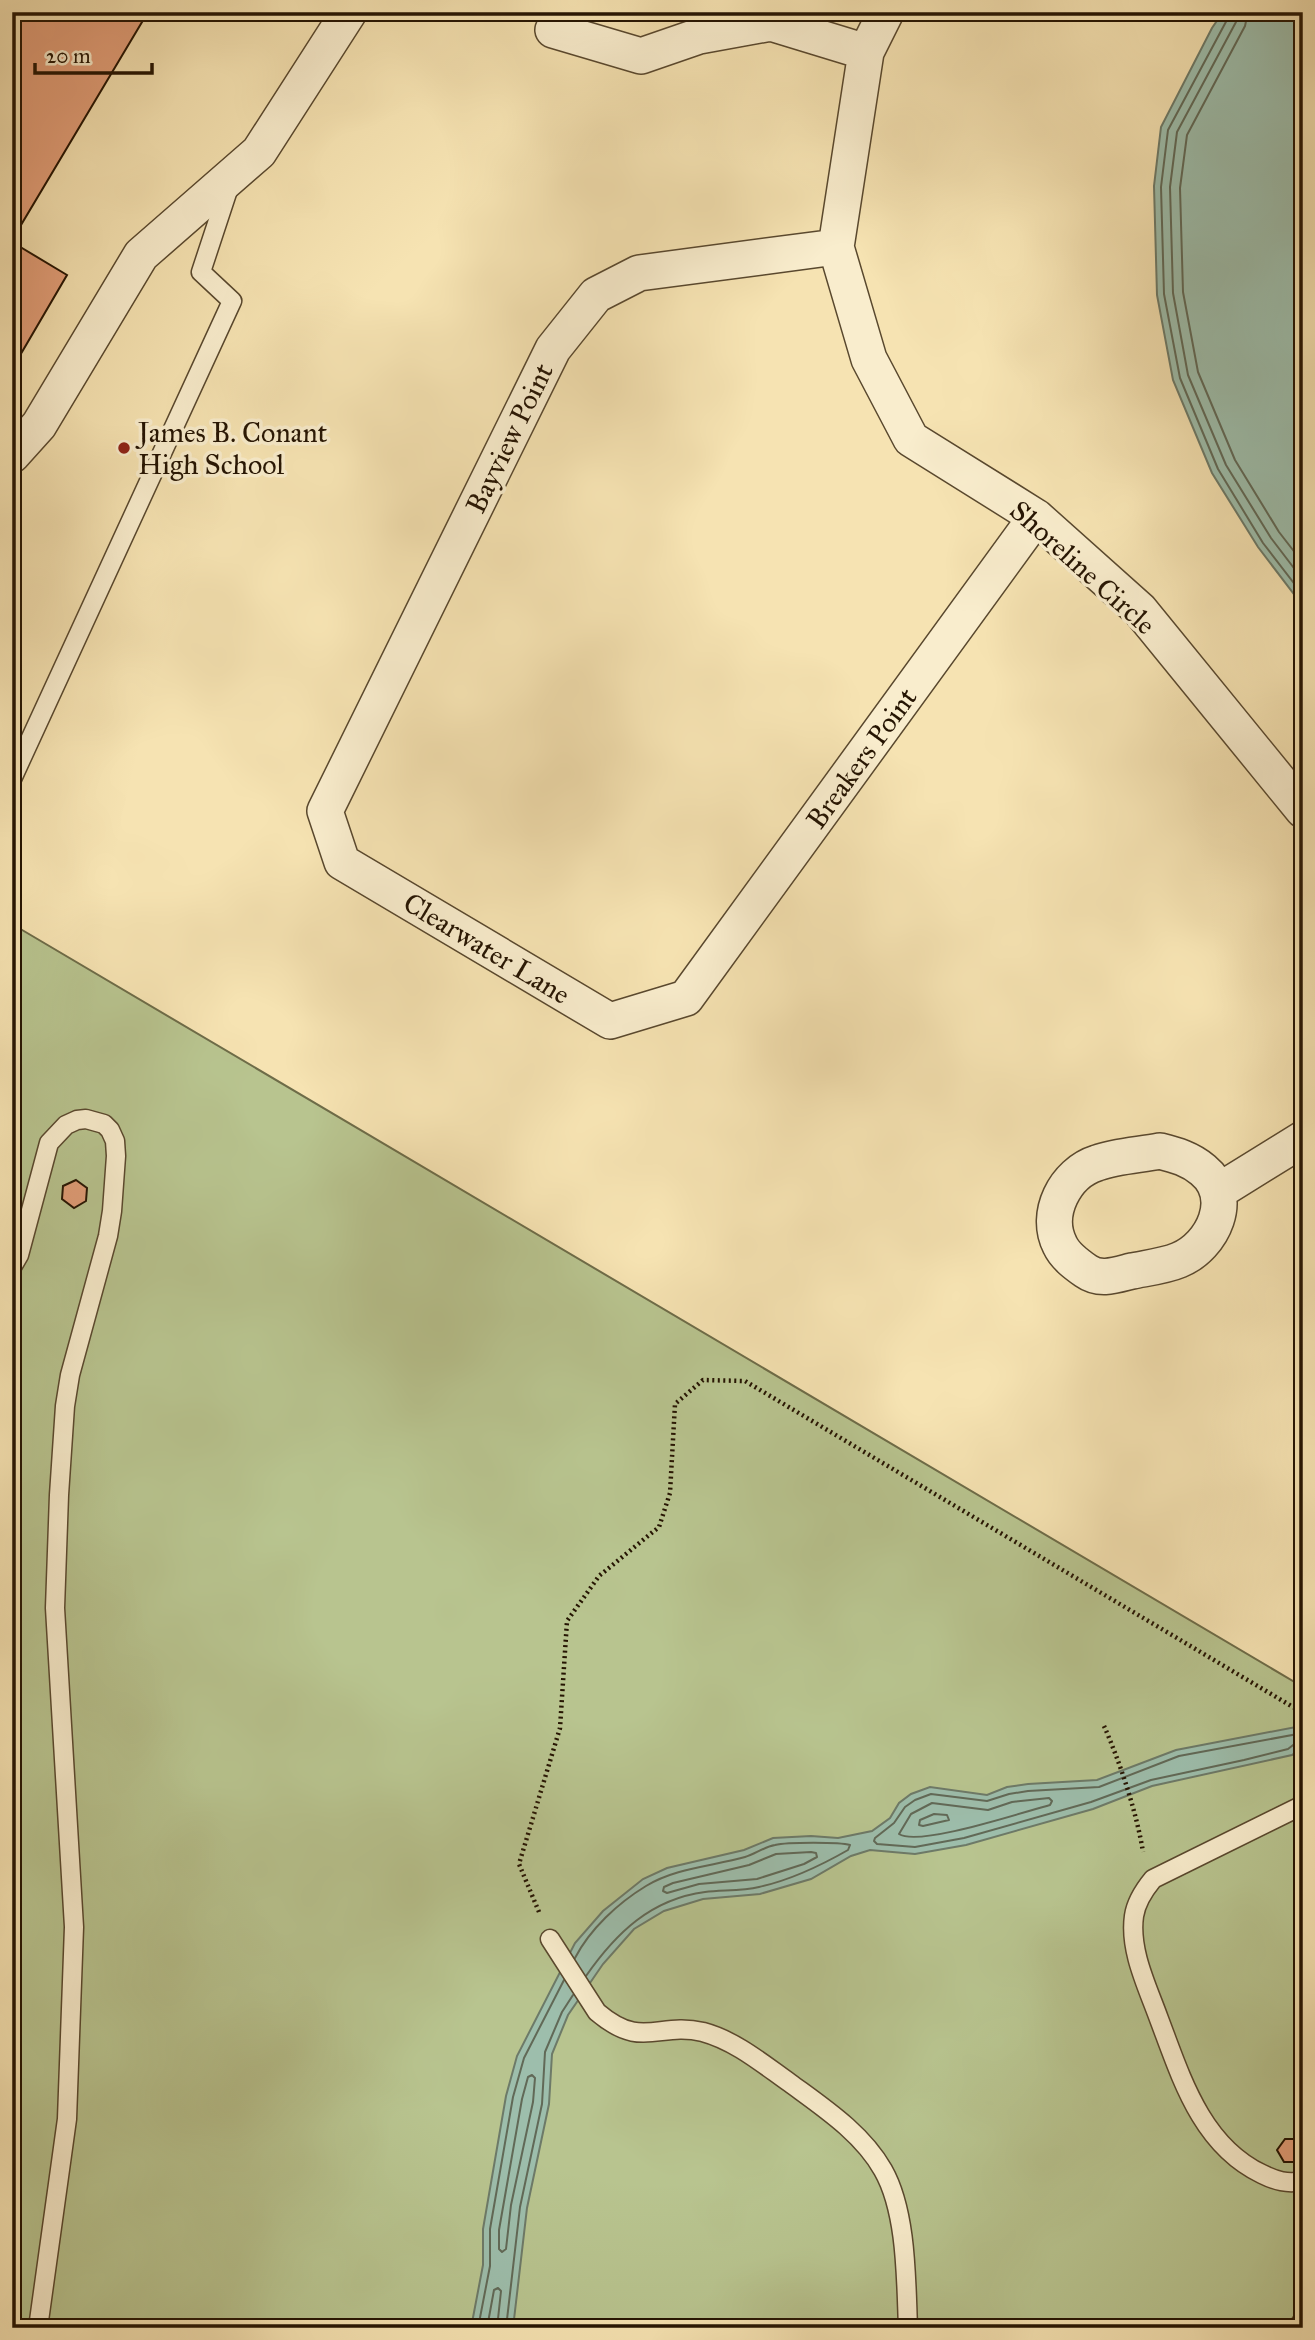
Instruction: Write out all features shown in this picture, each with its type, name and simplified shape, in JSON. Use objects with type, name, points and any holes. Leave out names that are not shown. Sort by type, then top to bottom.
[{"type":"street","points":[[12,455],[39,425],[141,256],[260,152],[349,12]]},
{"type":"street","name":"Shoreline Circle","points":[[886,12],[866,52],[836,247],[869,359],[911,439],[1036,517],[1140,610],[1303,810]]},
{"type":"street","points":[[553,30],[641,56],[699,36],[771,23],[866,52]]},
{"type":"street","name":"Bayview Point","points":[[325,811],[553,349],[596,295],[639,273],[836,247]]},
{"type":"street","name":"Breakers Point","points":[[686,998],[1036,517]]},
{"type":"street","name":"Clearwater Lane","points":[[325,811],[342,862],[610,1021],[686,998]]},
{"type":"street","points":[[1219,1191],[1303,1139]]},
{"type":"street","points":[[1160,1151],[1184,1157],[1205,1171],[1219,1191],[1218,1222],[1203,1243],[1180,1260],[1108,1276],[1093,1276],[1073,1263],[1059,1244],[1054,1214],[1059,1197],[1079,1172],[1096,1163],[1160,1151]]},
{"type":"lane","points":[[12,779],[232,301],[201,272],[234,174]]},
{"type":"lane","points":[[12,1266],[21,1248],[49,1143],[66,1125],[77,1120],[86,1119],[104,1124],[115,1141],[112,1211],[108,1236],[70,1375],[59,1495],[55,1608],[74,1927],[62,2166],[38,2328]]},
{"type":"lane","points":[[1303,1805],[1153,1879],[1138,1902],[1134,1917],[1134,1934],[1145,1981],[1181,2077],[1200,2116],[1218,2141],[1242,2163],[1280,2182],[1303,2181]]},
{"type":"lane","points":[[550,1938],[597,2012],[618,2028],[642,2034],[698,2031],[723,2039],[739,2047],[811,2098],[856,2135],[883,2171],[895,2200],[904,2256],[908,2328]]},
{"type":"lane","points":[[1297,2328],[1303,2320]]},
{"type":"path","points":[[550,1938],[519,1864],[560,1728],[567,1620],[599,1576],[659,1527],[670,1493],[675,1404],[703,1380],[745,1381],[1303,1713]]},
{"type":"path","points":[[1104,1726],[1114,1747],[1135,1821]]},
{"type":"green space","points":[[12,924],[1303,1687],[1303,2328],[12,2328]]},
{"type":"water","points":[[1223,12],[1303,12],[1303,606],[1258,547],[1212,473],[1173,380],[1157,295],[1154,186],[1161,127]]},
{"type":"water","points":[[1301,1726],[1303,1747],[1292,1755],[1152,1786],[1093,1809],[966,1845],[915,1854],[870,1850],[851,1856],[811,1879],[760,1894],[703,1899],[664,1911],[634,1929],[603,1964],[568,2015],[552,2054],[549,2104],[527,2208],[513,2328],[471,2328],[483,2265],[483,2229],[506,2096],[517,2056],[575,1943],[603,1911],[643,1879],[667,1868],[744,1850],[773,1838],[838,1838],[872,1831],[890,1818],[899,1803],[911,1794],[930,1787],[987,1795],[1007,1787],[1028,1784],[1097,1780],[1176,1750]]},
{"type":"building","points":[[12,12],[148,12],[12,240]]},
{"type":"building","points":[[12,242],[67,275],[12,369]]},
{"type":"building","points":[[76,1180],[87,1188],[86,1201],[74,1208],[62,1199],[63,1186]]},
{"type":"building","points":[[1285,2139],[1299,2139],[1303,2154],[1298,2162],[1284,2162],[1277,2150]]},
{"type":"place","name":"James B. Conant High School","points":[[124,448]]}]
